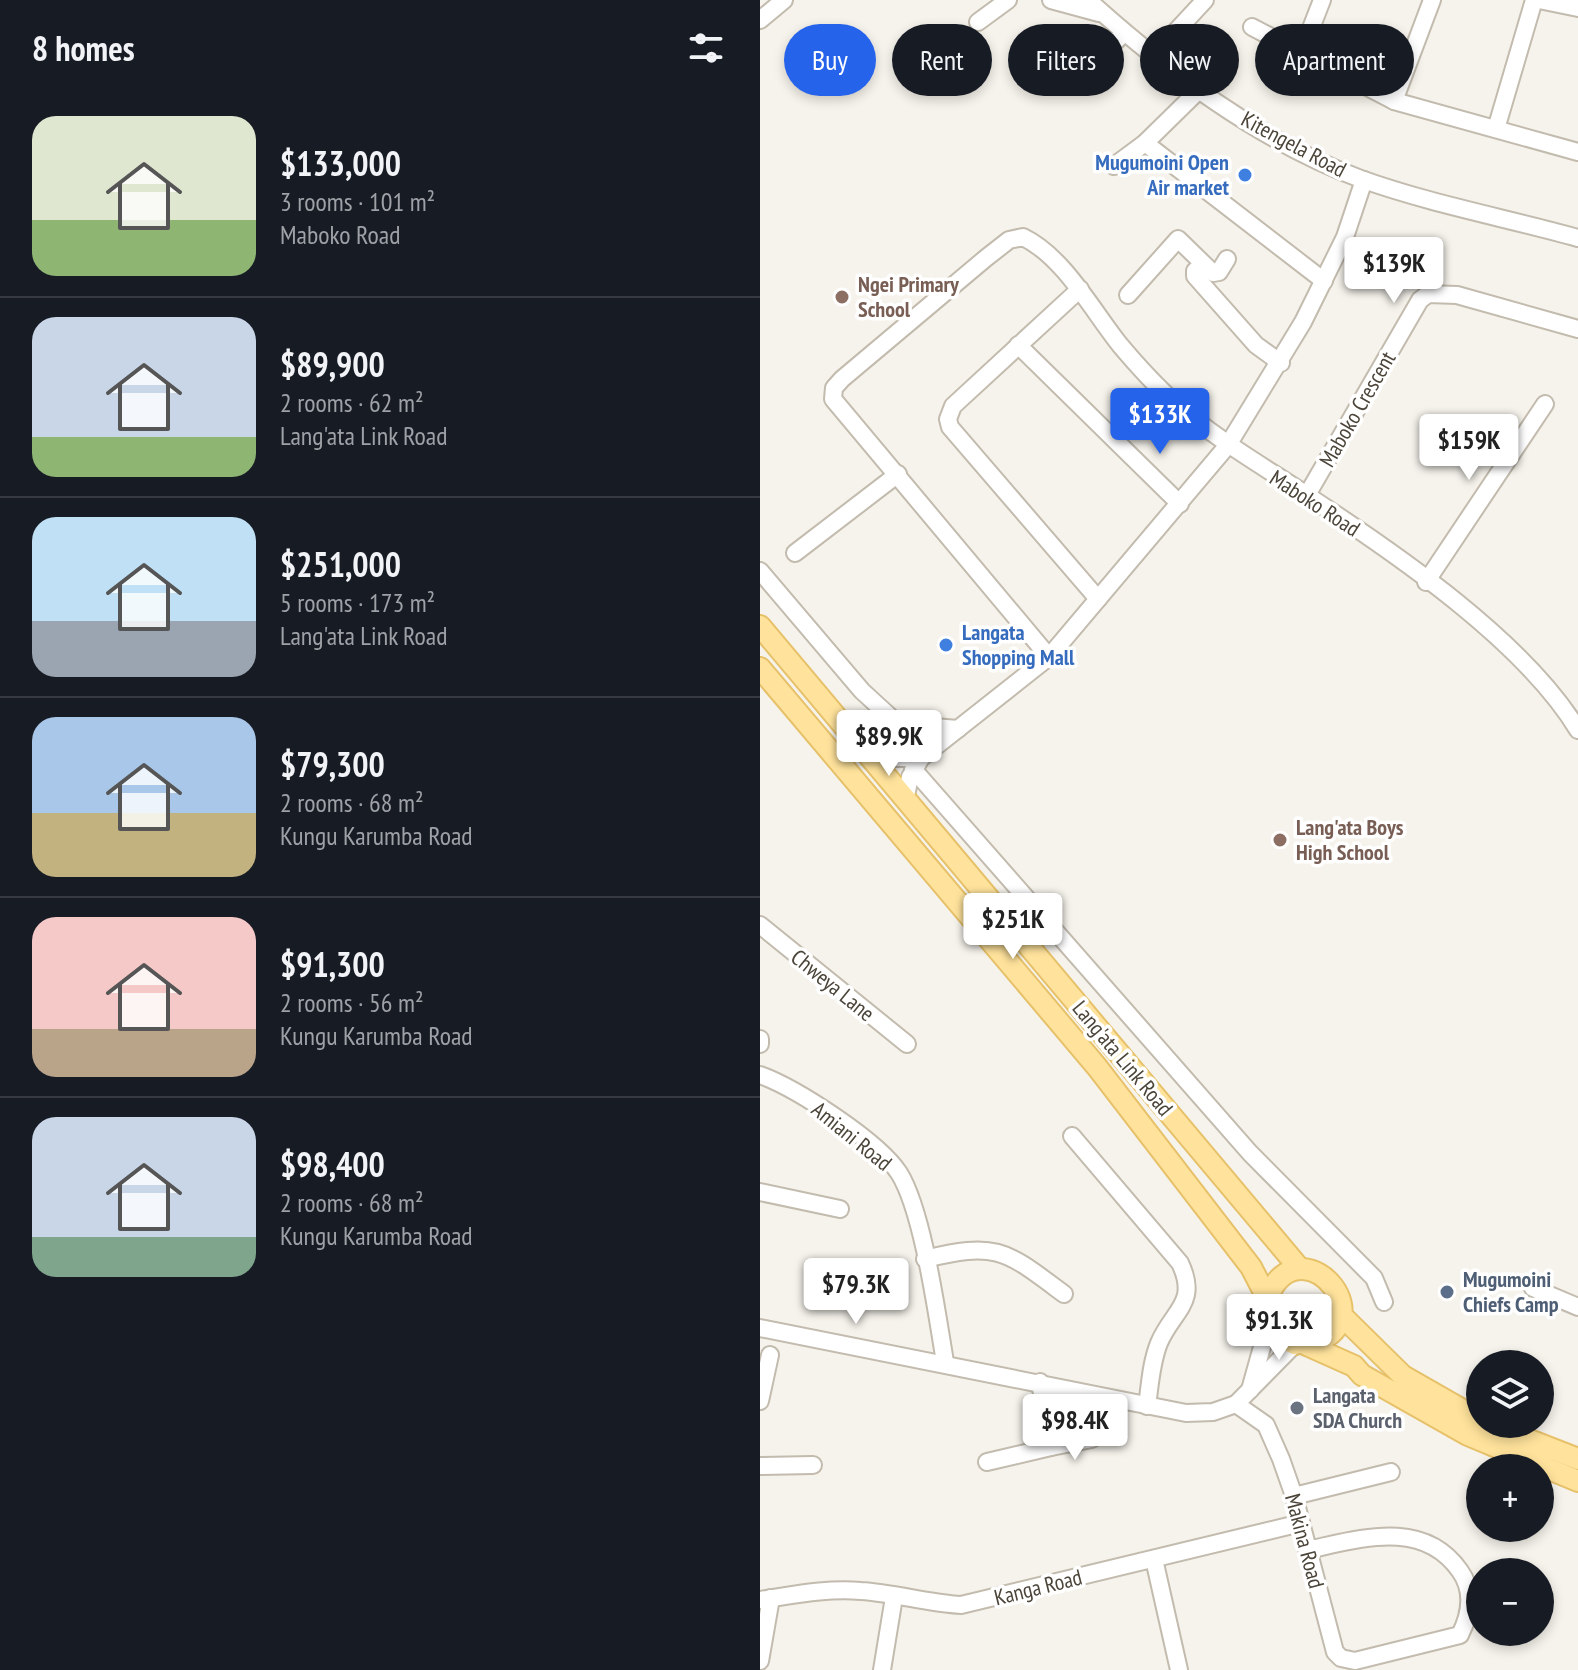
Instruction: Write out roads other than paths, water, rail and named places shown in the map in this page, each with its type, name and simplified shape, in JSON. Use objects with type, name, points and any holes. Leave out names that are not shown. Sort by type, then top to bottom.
[{"type":"main road","name":"Lang'ata Link Road","points":[[760,626],[1300,1269]]},
{"type":"main road","name":"Lang'ata Link Road","points":[[760,668],[1097,1067],[1251,1267],[1267,1298]]},
{"type":"main road","points":[[1301,1344],[1329,1336],[1341,1315],[1342,1304],[1333,1282],[1313,1270],[1300,1269],[1280,1279],[1267,1298],[1269,1322],[1275,1332],[1301,1344],[1354,1366],[1362,1375],[1468,1435],[1578,1481]]},
{"type":"main road","points":[[1341,1315],[1403,1376],[1466,1412]]},
{"type":"main road","points":[[1518,1438],[1578,1459]]},
{"type":"street","points":[[760,20],[784,0]]},
{"type":"street","points":[[978,22],[1008,0]]},
{"type":"street","points":[[1051,0],[1104,15]]},
{"type":"street","name":"Kitengela Road","points":[[1088,0],[1114,24]]},
{"type":"street","points":[[1183,24],[1205,0]]},
{"type":"street","points":[[1313,24],[1322,0]]},
{"type":"street","points":[[1394,101],[1432,0]]},
{"type":"street","points":[[1496,129],[1536,0],[1578,8]]},
{"type":"street","name":"Kitengela Road","points":[[1124,33],[1140,46]]},
{"type":"street","points":[[1114,166],[1145,143],[1193,96]]},
{"type":"street","name":"Kitengela Road","points":[[1209,96],[1323,163],[1364,180],[1578,238]]},
{"type":"street","points":[[1384,96],[1578,152]]},
{"type":"street","points":[[1145,143],[1324,281]]},
{"type":"street","points":[[905,800],[917,763],[1049,657],[1228,445],[1281,363],[1324,281],[1345,237],[1364,180]]},
{"type":"street","name":"Maboko Road","points":[[898,474],[835,403],[833,394],[842,379],[909,321],[1016,238],[1031,241],[1080,289],[1121,346],[1174,402],[1228,445],[1307,495],[1474,617],[1533,674],[1578,730]]},
{"type":"street","points":[[1128,295],[1175,239],[1180,239],[1217,274],[1227,259]]},
{"type":"street","points":[[1203,264],[1195,271],[1195,276],[1256,345],[1281,363]]},
{"type":"street","points":[[1080,289],[953,406],[948,419],[950,427],[1098,599]]},
{"type":"street","name":"Maboko Crescent","points":[[1307,495],[1420,300],[1428,294],[1457,295],[1578,329]]},
{"type":"street","points":[[1018,345],[1180,504]]},
{"type":"street","points":[[1426,582],[1545,404]]},
{"type":"street","points":[[795,553],[898,474],[1049,657]]},
{"type":"street","points":[[760,571],[862,691],[898,724],[958,729]]},
{"type":"street","points":[[862,749],[917,763],[1250,1153],[1367,1270],[1384,1302]]},
{"type":"street","name":"Chweya Lane","points":[[760,925],[907,1044]]},
{"type":"street","name":"Amiani Road","points":[[760,1075],[803,1096],[889,1160],[907,1189],[925,1259],[945,1362]]},
{"type":"street","points":[[1072,1136],[1180,1263],[1188,1280],[1184,1303],[1160,1339],[1154,1357],[1147,1406]]},
{"type":"street","points":[[760,1192],[840,1209]]},
{"type":"street","points":[[925,1259],[962,1250],[992,1249],[1010,1256],[1064,1294]]},
{"type":"street","points":[[1533,1288],[1578,1307]]},
{"type":"street","points":[[1249,1392],[1269,1322]]},
{"type":"street","points":[[760,1328],[945,1362],[1186,1413],[1213,1412],[1236,1404],[1301,1344]]},
{"type":"street","points":[[760,1401],[770,1355]]},
{"type":"street","points":[[1040,1382],[1051,1447]]},
{"type":"street","name":"Makina Road","points":[[1236,1404],[1266,1425],[1294,1496],[1307,1550],[1335,1652],[1348,1661],[1460,1635],[1469,1617],[1470,1597],[1464,1577],[1452,1559],[1436,1547],[1411,1538],[1376,1536],[1307,1550]]},
{"type":"street","points":[[987,1462],[1092,1439]]},
{"type":"street","points":[[760,1466],[813,1465]]},
{"type":"street","points":[[1294,1496],[1391,1472]]},
{"type":"street","name":"Kanga Road","points":[[760,1661],[766,1599],[818,1590],[863,1591],[961,1605],[1301,1523]]},
{"type":"street","points":[[1154,1559],[1179,1670]]},
{"type":"street","points":[[882,1670],[894,1597]]},
{"type":"place","name":"Mugumoini Open Air market","points":[[1245,175]]},
{"type":"place","name":"Ngei Primary School","points":[[842,297]]},
{"type":"place","name":"Langata Shopping Mall","points":[[946,645]]},
{"type":"place","name":"Lang'ata Boys High School","points":[[1280,840]]},
{"type":"place","name":"Mugumoini Chiefs Camp","points":[[1447,1292]]},
{"type":"place","name":"Langata SDA Church","points":[[1297,1408]]}]
